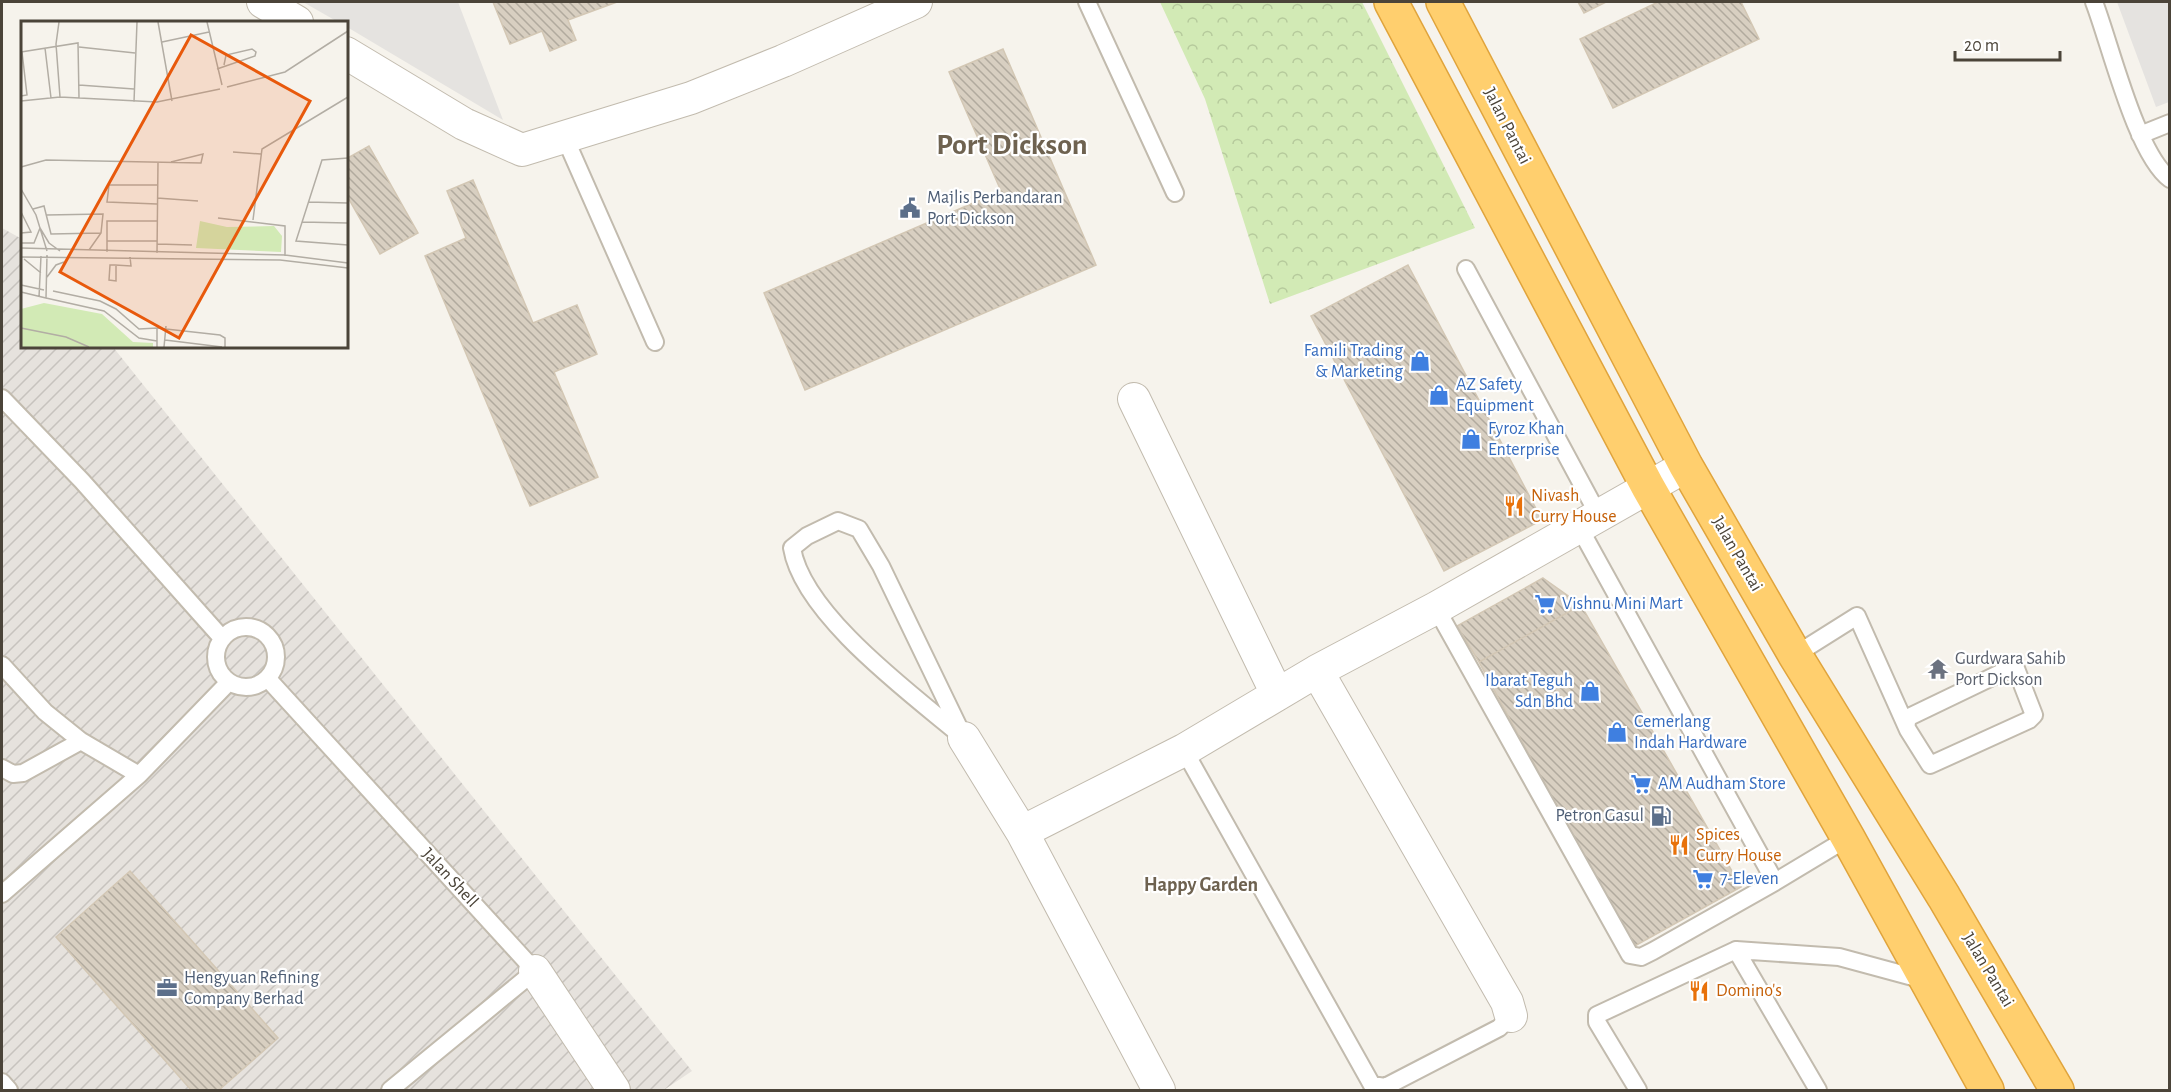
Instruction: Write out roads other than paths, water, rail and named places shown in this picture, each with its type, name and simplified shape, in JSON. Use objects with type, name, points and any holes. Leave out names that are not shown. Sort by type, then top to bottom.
[{"type":"highway","points":[[1391,2],[1648,487],[1848,837],[1987,1090]]},
{"type":"highway","name":"Jalan Pantai","points":[[1443,2],[1686,465],[1795,655],[1944,897],[2057,1090]]},
{"type":"highway","points":[[2038,1058],[2074,1090]]},
{"type":"street","points":[[263,2],[295,21]]},
{"type":"street","points":[[348,54],[464,124],[522,150],[691,98],[783,61],[916,2]]},
{"type":"street","points":[[1134,399],[1277,694]]},
{"type":"street","points":[[1022,832],[1184,750],[1317,671],[1436,608],[1686,465]]},
{"type":"street","points":[[1317,671],[1507,1002],[1511,1017]]},
{"type":"street","points":[[964,738],[1022,832],[1159,1090]]},
{"type":"street","name":"Jalan Shell","points":[[535,971],[614,1090]]},
{"type":"lane","points":[[1088,2],[1176,193]]},
{"type":"lane","points":[[2094,2],[2140,135],[2161,172],[2169,178]]},
{"type":"lane","points":[[2140,135],[2169,123]]},
{"type":"lane","points":[[565,138],[655,342]]},
{"type":"lane","points":[[1466,269],[1589,522],[1775,882]]},
{"type":"lane","points":[[2,398],[82,481],[221,637]]},
{"type":"lane","points":[[838,521],[859,528],[881,566],[964,738],[853,644],[808,586],[795,565],[792,548],[807,536],[838,521]]},
{"type":"lane","points":[[1436,608],[1630,955],[1641,957],[1653,951],[1775,882],[1848,837]]},
{"type":"lane","points":[[1795,655],[1857,616],[1906,723],[1925,762],[1930,765],[2029,720],[2034,715],[2015,666],[1907,718],[1906,723]]},
{"type":"lane","points":[[243,626],[267,633],[278,656],[268,679],[249,688],[228,683],[215,662],[221,637],[243,626]]},
{"type":"lane","points":[[2,665],[45,711],[81,741],[139,775]]},
{"type":"lane","name":"Jalan Shell","points":[[268,679],[535,971]]},
{"type":"lane","points":[[2,894],[139,775],[228,683]]},
{"type":"lane","points":[[2,768],[13,774],[23,773],[81,741]]},
{"type":"lane","points":[[1184,750],[1372,1085],[1385,1087],[1499,1028],[1511,1017]]},
{"type":"lane","points":[[1638,1090],[1597,1022],[1597,1015],[1736,950],[1839,957],[1928,980]]},
{"type":"lane","points":[[1736,950],[1818,1090]]},
{"type":"lane","points":[[390,1090],[535,971]]},
{"type":"lane","points":[[2,1082],[9,1090]]},
{"type":"place","name":"Majlis Perbandaran Port Dickson","points":[[910,208]]},
{"type":"place","name":"Famili Trading & Marketing","points":[[1420,361]]},
{"type":"place","name":"AZ Safety Equipment","points":[[1439,395]]},
{"type":"place","name":"Fyroz Khan Enterprise","points":[[1471,439]]},
{"type":"place","name":"Nivash Curry House","points":[[1514,506]]},
{"type":"place","name":"Vishnu Mini Mart","points":[[1545,604]]},
{"type":"place","name":"Gurdwara Sahib Port Dickson","points":[[1938,669]]},
{"type":"place","name":"Ibarat Teguh Sdn Bhd","points":[[1590,691]]},
{"type":"place","name":"Cemerlang Indah Hardware","points":[[1617,732]]},
{"type":"place","name":"AM Audham Store","points":[[1641,784]]},
{"type":"place","name":"Petron Gasul","points":[[1661,816]]},
{"type":"place","name":"Spices Curry House","points":[[1679,845]]},
{"type":"place","name":"7-Eleven","points":[[1703,879]]},
{"type":"place","name":"Hengyuan Refining Company Berhad","points":[[167,988]]},
{"type":"place","name":"Domino's","points":[[1699,991]]},
{"type":"district","name":"Port Dickson","points":[[1012,145]]},
{"type":"district","name":"Happy Garden","points":[[1201,885]]}]
